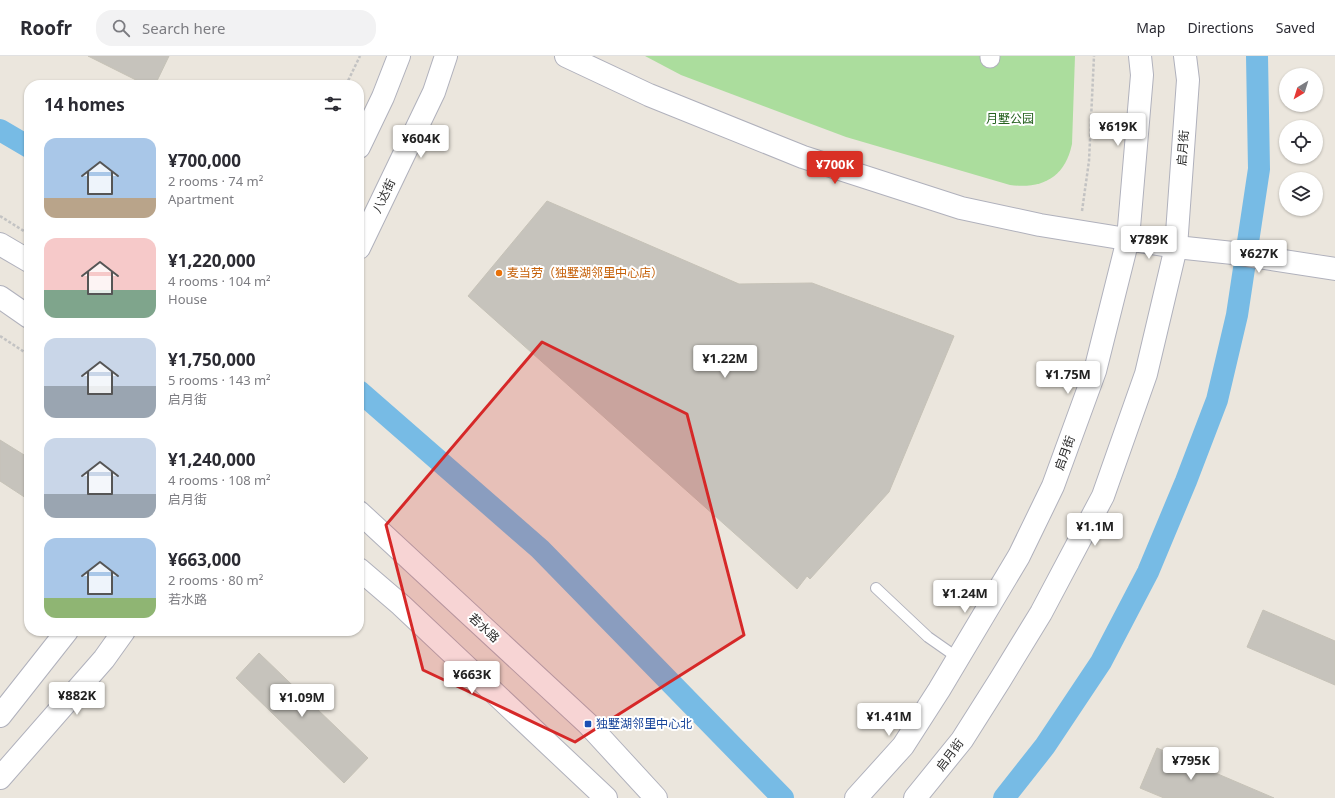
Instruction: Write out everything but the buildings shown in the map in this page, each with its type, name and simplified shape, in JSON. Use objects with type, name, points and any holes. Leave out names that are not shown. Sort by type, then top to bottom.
[{"type":"street","points":[[364,137],[383,97],[399,56]]},
{"type":"street","name":"八达街","points":[[364,238],[434,92],[446,56]]},
{"type":"street","points":[[566,56],[682,109],[816,161],[961,208],[1079,231],[1176,247],[1233,253],[1335,269]]},
{"type":"street","name":"启月街","points":[[856,798],[903,746],[1020,556],[1053,486],[1095,371],[1128,239],[1142,75],[1140,56]]},
{"type":"street","name":"启月街","points":[[915,798],[962,740],[1004,673],[1041,613],[1103,496],[1146,374],[1176,247],[1188,80],[1185,56]]},
{"type":"street","points":[[0,244],[24,258]]},
{"type":"street","points":[[0,297],[24,314]]},
{"type":"street","name":"若水路","points":[[364,517],[588,724],[656,798]]},
{"type":"street","points":[[364,573],[401,605],[606,798]]},
{"type":"street","points":[[0,716],[62,636]]},
{"type":"street","points":[[0,778],[104,659],[120,636]]},
{"type":"lane","points":[[876,588],[928,637],[958,658]]},
{"type":"path","points":[[348,80],[360,56]]},
{"type":"path","points":[[1079,231],[1088,161],[1094,56]]},
{"type":"path","points":[[0,216],[24,231]]},
{"type":"path","points":[[0,336],[24,352]]},
{"type":"highlighted area","points":[[542,342],[687,414],[744,635],[575,742],[423,670],[386,525]]},
{"type":"green space","name":"月墅公园","points":[[645,56],[1075,56],[1072,144],[1069,156],[1064,165],[1058,173],[1050,179],[1042,183],[1032,185],[1010,185],[846,137],[681,75]]},
{"type":"waterway","points":[[1004,798],[1045,746],[1101,662],[1148,572],[1186,481],[1217,400],[1237,315],[1259,169],[1257,56]]},
{"type":"waterway","points":[[0,130],[24,144]]},
{"type":"waterway","points":[[364,395],[540,549],[783,798]]},
{"type":"place","name":"麦当劳（独墅湖邻里中心店）","points":[[499,273]]},
{"type":"place","name":"独墅湖邻里中心北","points":[[588,724]]}]
